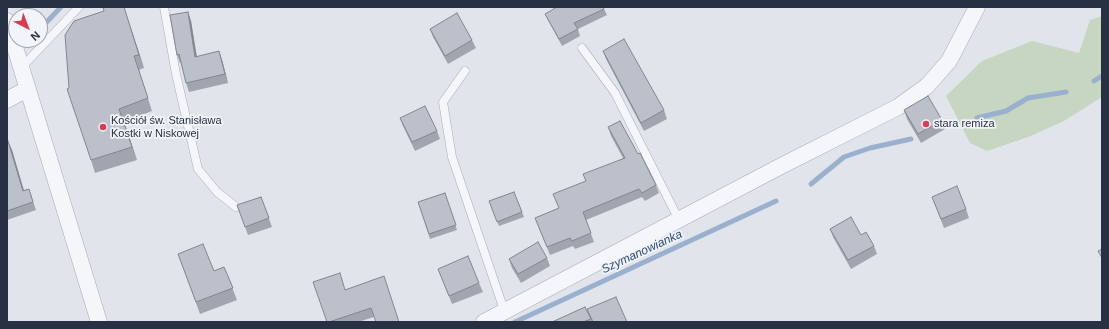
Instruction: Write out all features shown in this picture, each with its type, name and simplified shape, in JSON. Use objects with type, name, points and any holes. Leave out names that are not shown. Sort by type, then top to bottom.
[{"type":"street","points":[[484,322],[504,310],[679,220],[782,164],[898,107],[927,86],[949,61],[977,7]]},
{"type":"street","points":[[7,21],[99,322]]},
{"type":"street","points":[[7,100],[27,89]]},
{"type":"lane","points":[[21,68],[79,7]]},
{"type":"lane","points":[[164,7],[176,74],[198,169],[217,192],[236,207]]},
{"type":"lane","points":[[582,48],[615,93],[679,220]]},
{"type":"lane","points":[[465,71],[443,102],[452,157],[504,310]]},
{"type":"green space","points":[[1102,16],[1102,97],[1064,121],[1031,136],[987,151],[970,143],[946,96],[982,61],[1032,41],[1079,53],[1090,20]]},
{"type":"building","points":[[103,7],[124,7],[139,55],[134,56],[148,98],[119,109],[132,147],[91,160],[67,89],[69,88],[65,35],[74,21],[104,11]]},
{"type":"building","points":[[557,7],[603,7],[604,9],[574,23],[578,29],[559,39],[545,14]]},
{"type":"building","points":[[188,12],[195,57],[219,51],[225,74],[186,83],[179,54],[177,55],[170,15]]},
{"type":"building","points":[[457,13],[472,40],[445,56],[430,29]]},
{"type":"building","points":[[624,39],[664,110],[641,123],[603,51]]},
{"type":"building","name":"stara remiza","points":[[928,96],[942,120],[918,134],[904,110]]},
{"type":"building","points":[[425,106],[437,131],[412,142],[400,118]]},
{"type":"building","points":[[620,121],[638,154],[640,153],[656,185],[642,193],[639,189],[583,212],[591,233],[572,241],[570,238],[547,247],[535,218],[559,208],[553,194],[586,181],[583,174],[625,158],[608,127]]},
{"type":"building","points":[[8,141],[23,191],[29,189],[33,202],[7,211],[7,142]]},
{"type":"building","points":[[957,186],[966,209],[941,219],[932,197]]},
{"type":"building","points":[[514,192],[522,212],[497,222],[489,201]]},
{"type":"building","points":[[445,193],[456,225],[429,234],[418,202]]},
{"type":"building","points":[[261,197],[269,218],[245,227],[237,205]]},
{"type":"building","points":[[851,217],[861,235],[866,232],[874,246],[848,260],[830,229]]},
{"type":"building","points":[[538,242],[547,258],[518,274],[509,259]]},
{"type":"building","points":[[203,244],[214,271],[224,267],[233,288],[196,302],[178,254]]},
{"type":"building","points":[[1102,249],[1102,258],[1098,251]]},
{"type":"building","points":[[468,256],[479,283],[449,296],[438,269]]},
{"type":"building","points":[[340,273],[345,290],[384,276],[399,322],[376,322],[371,308],[327,322],[313,282]]},
{"type":"building","points":[[616,297],[627,322],[593,322],[587,309]]},
{"type":"building","points":[[585,307],[591,319],[583,322],[552,322]]},
{"type":"waterway","points":[[48,21],[61,7]]},
{"type":"waterway","name":"Szymanowianka","points":[[1094,81],[1102,76]]},
{"type":"waterway","name":"Szymanowianka","points":[[977,118],[1006,111],[1028,98],[1066,92]]},
{"type":"waterway","name":"Szymanowianka","points":[[811,184],[844,157],[870,148],[911,139]]},
{"type":"waterway","name":"Szymanowianka","points":[[515,322],[776,201]]},
{"type":"place","name":"stara remiza","points":[[926,124]]},
{"type":"place","name":"Kościół św. Stanisława Kostki w Niskowej","points":[[103,127]]}]
